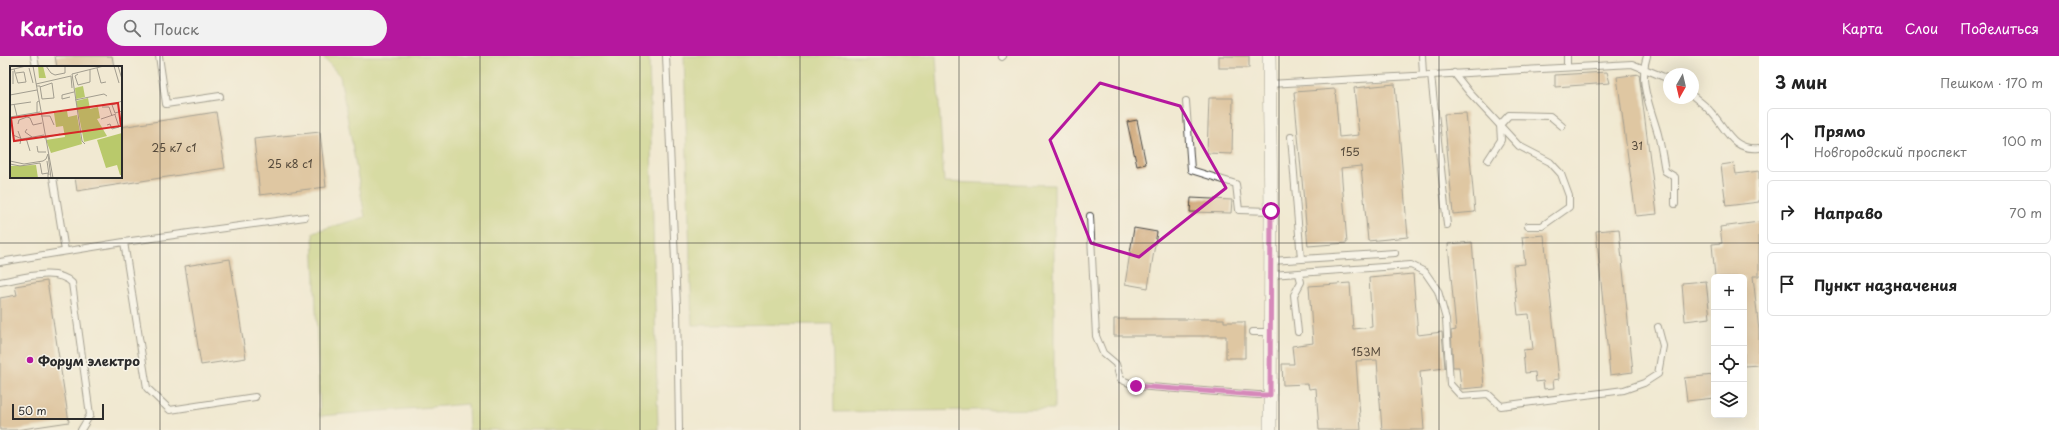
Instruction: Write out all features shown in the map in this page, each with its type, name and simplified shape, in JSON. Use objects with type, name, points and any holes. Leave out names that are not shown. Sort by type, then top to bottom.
[{"type":"street","points":[[1269,56],[1271,211],[1270,430]]},
{"type":"lane","points":[[34,56],[36,66]]},
{"type":"lane","points":[[159,56],[166,104],[220,96]]},
{"type":"lane","points":[[666,56],[677,306],[679,430]]},
{"type":"lane","points":[[1422,56],[1423,75]]},
{"type":"lane","points":[[1567,56],[1567,67]]},
{"type":"lane","points":[[1647,56],[1643,68],[1648,106],[1657,133],[1665,171],[1676,178],[1675,204]]},
{"type":"lane","points":[[1269,84],[1632,64],[1663,76]]},
{"type":"lane","points":[[1454,73],[1469,92],[1519,146],[1554,166],[1561,174],[1569,196],[1569,207],[1542,226],[1528,226]]},
{"type":"lane","points":[[1431,75],[1447,225]]},
{"type":"lane","points":[[1186,101],[1191,170],[1236,184],[1239,210],[1271,211]]},
{"type":"lane","points":[[1699,101],[1710,111],[1731,140],[1750,149],[1759,148]]},
{"type":"lane","points":[[1488,160],[1501,140],[1500,125],[1509,115],[1534,114],[1550,116],[1562,126]]},
{"type":"lane","points":[[1291,137],[1302,260]]},
{"type":"lane","points":[[53,178],[65,251]]},
{"type":"lane","points":[[1090,216],[1096,336],[1103,353],[1116,364],[1120,379],[1136,386],[1270,395]]},
{"type":"lane","points":[[0,262],[124,242],[305,217]]},
{"type":"lane","points":[[124,242],[147,388],[170,410],[255,397]]},
{"type":"lane","points":[[1271,261],[1302,260],[1394,252]]},
{"type":"lane","points":[[1271,275],[1411,265],[1425,272],[1438,291],[1446,319],[1450,384],[1461,396],[1488,394],[1501,406],[1624,390],[1644,383],[1658,374],[1663,346],[1658,327]]},
{"type":"lane","points":[[0,282],[52,273],[67,278],[72,283],[90,415],[81,430]]},
{"type":"lane","points":[[1298,332],[1294,295],[1301,282],[1299,274]]},
{"type":"lane","points":[[1253,332],[1271,332]]},
{"type":"highlighted area","points":[[1100,83],[1180,106],[1226,188],[1139,257],[1091,243],[1050,140]]},
{"type":"green space","points":[[322,56],[649,56],[658,430],[469,430],[468,404],[320,416],[313,232],[365,217],[340,76]]},
{"type":"green space","points":[[684,56],[936,56],[944,182],[1054,185],[1054,409],[834,412],[832,324],[692,325]]},
{"type":"building","points":[[55,56],[112,56],[114,66],[57,66]]},
{"type":"building","points":[[1219,56],[1249,56],[1249,68],[1219,68]]},
{"type":"building","points":[[1607,72],[1610,83],[1555,87],[1555,75]]},
{"type":"building","points":[[1639,74],[1657,214],[1636,216],[1617,77]]},
{"type":"building","points":[[1395,84],[1408,237],[1368,241],[1361,166],[1341,168],[1347,243],[1308,246],[1294,92],[1335,89],[1339,137],[1359,135],[1354,88]]},
{"type":"building","points":[[1209,98],[1233,98],[1232,154],[1207,153]]},
{"type":"building","points":[[216,112],[225,168],[77,191],[75,178],[122,178],[122,127]]},
{"type":"building","points":[[1466,113],[1475,212],[1453,214],[1444,114]]},
{"type":"building","points":[[1137,120],[1146,164],[1137,166],[1127,122]]},
{"type":"building","points":[[320,132],[326,187],[260,195],[254,139]]},
{"type":"building","points":[[1734,163],[1736,174],[1759,171],[1759,202],[1726,206],[1721,165]]},
{"type":"building","points":[[1191,198],[1232,200],[1231,213],[1190,212]]},
{"type":"building","points":[[1759,222],[1759,276],[1753,276],[1759,331],[1759,365],[1747,366],[1747,274],[1715,274],[1712,244],[1722,243],[1720,227]]},
{"type":"building","points":[[1134,228],[1157,232],[1148,288],[1125,284]]},
{"type":"building","points":[[1619,229],[1633,372],[1610,375],[1596,231]]},
{"type":"building","points":[[1544,235],[1559,379],[1553,380],[1554,388],[1544,389],[1543,381],[1536,382],[1535,372],[1525,373],[1523,350],[1533,349],[1529,314],[1518,315],[1513,265],[1525,264],[1522,237]]},
{"type":"building","points":[[1472,242],[1484,387],[1461,389],[1459,367],[1453,367],[1451,331],[1456,330],[1448,244]]},
{"type":"building","points":[[230,259],[246,358],[201,365],[185,266]]},
{"type":"building","points":[[1413,274],[1418,335],[1442,332],[1445,368],[1420,371],[1424,430],[1382,430],[1377,360],[1356,361],[1361,430],[1319,430],[1316,388],[1309,389],[1308,384],[1283,385],[1282,364],[1294,364],[1292,346],[1313,343],[1309,286],[1350,283],[1353,329],[1372,327],[1369,278]]},
{"type":"building","name":"Форум электро","points":[[47,281],[69,422],[16,430],[0,430],[0,298],[17,295],[15,286]]},
{"type":"building","points":[[1706,281],[1710,318],[1685,321],[1682,283]]},
{"type":"building","points":[[1114,319],[1224,319],[1224,322],[1245,322],[1245,358],[1226,358],[1226,336],[1114,336]]},
{"type":"building","points":[[1711,375],[1711,398],[1687,401],[1684,378]]},
{"type":"place","name":"Форум электро","points":[[30,360]]},
{"type":"route","points":[[1136,386],[1270,395],[1271,211]]}]
